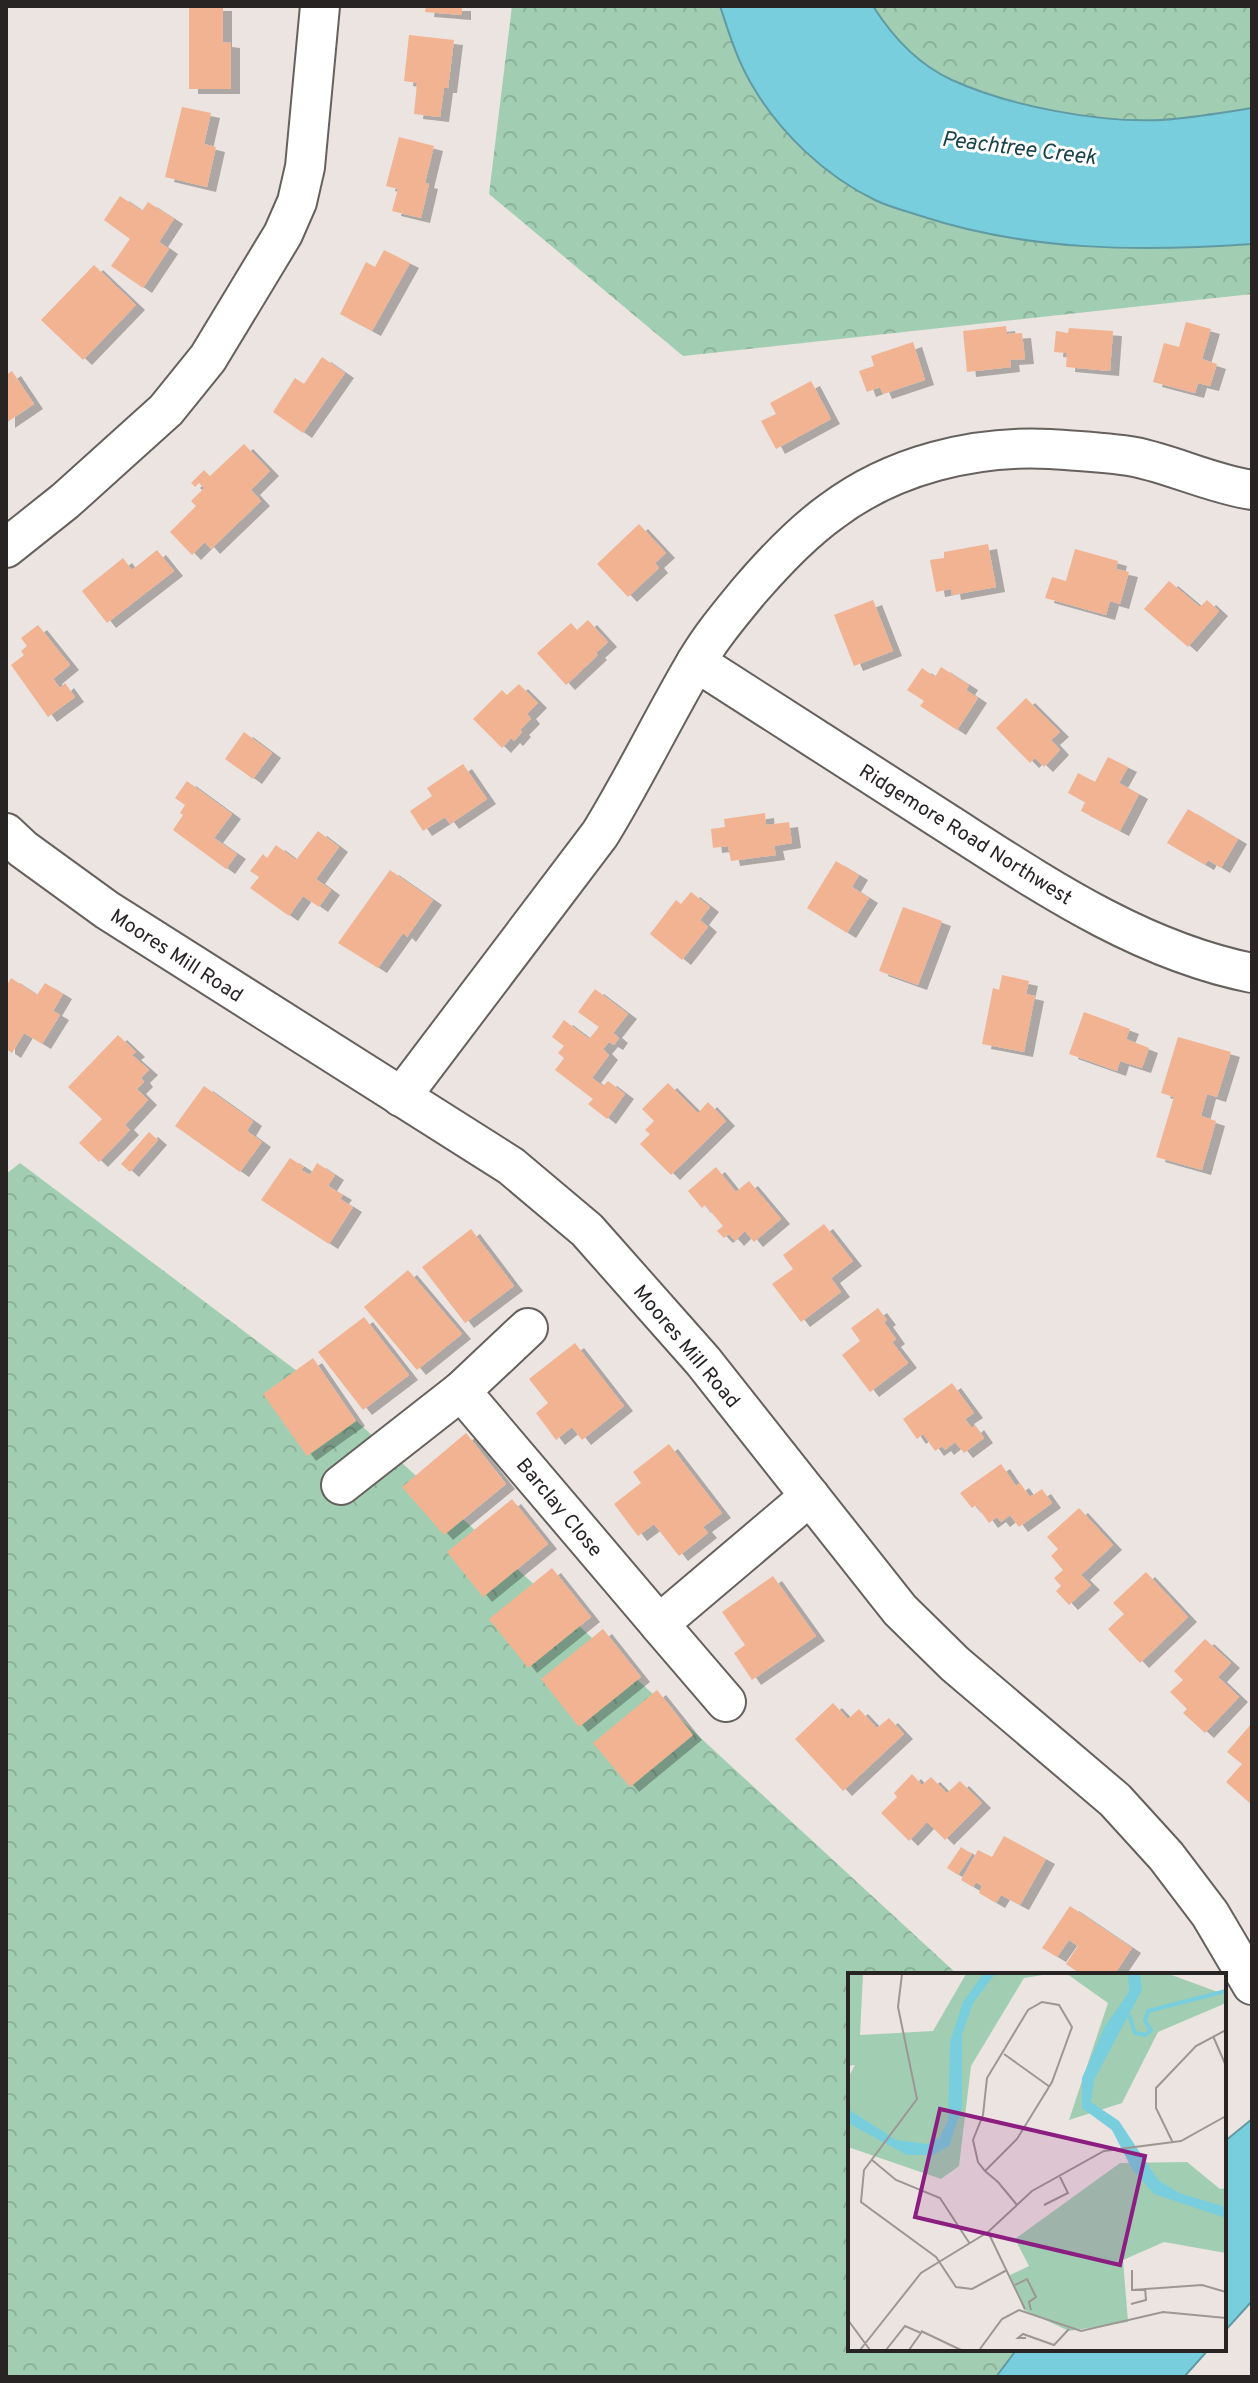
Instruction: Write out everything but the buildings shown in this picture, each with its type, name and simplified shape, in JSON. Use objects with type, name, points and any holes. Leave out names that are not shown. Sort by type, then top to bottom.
[{"type":"street","points":[[6,548],[65,501],[166,410],[208,358],[283,234],[297,202],[305,167],[320,6]]},
{"type":"street","points":[[401,1097],[600,834],[629,787],[696,662],[730,614],[775,561],[832,510],[910,469],[955,456],[1002,449],[1049,449],[1134,457],[1252,490]]},
{"type":"street","name":"Ridgemore Road Northwest","points":[[696,662],[1050,889],[1130,932],[1182,953],[1252,973]]},
{"type":"street","name":"Moores Mill Road","points":[[12,850],[511,1166],[587,1230],[703,1361],[900,1610],[955,1664],[1115,1800],[1166,1856],[1210,1914],[1252,1985]]},
{"type":"street","points":[[341,1485],[461,1391],[528,1328]]},
{"type":"street","name":"Barclay Close","points":[[461,1391],[726,1702]]},
{"type":"street","points":[[659,1624],[810,1496]]},
{"type":"green space","points":[[512,6],[1252,6],[1252,294],[683,356],[489,194]]},
{"type":"green space","points":[[20,1163],[325,1392],[956,1973],[848,1973],[848,2351],[1178,2351],[1185,2377],[6,2377],[6,1174]]},
{"type":"water","name":"Peachtree Creek","points":[[720,6],[873,6],[907,49],[940,74],[1000,98],[1055,111],[1110,119],[1161,120],[1252,108],[1252,244],[1126,248],[1043,242],[961,228],[880,202],[838,179],[805,151],[776,119],[742,66]]},
{"type":"water","points":[[1252,2119],[1252,2301],[1226,2330],[1226,2140]]},
{"type":"water","points":[[1016,2351],[1207,2351],[1184,2377],[996,2377]]}]
